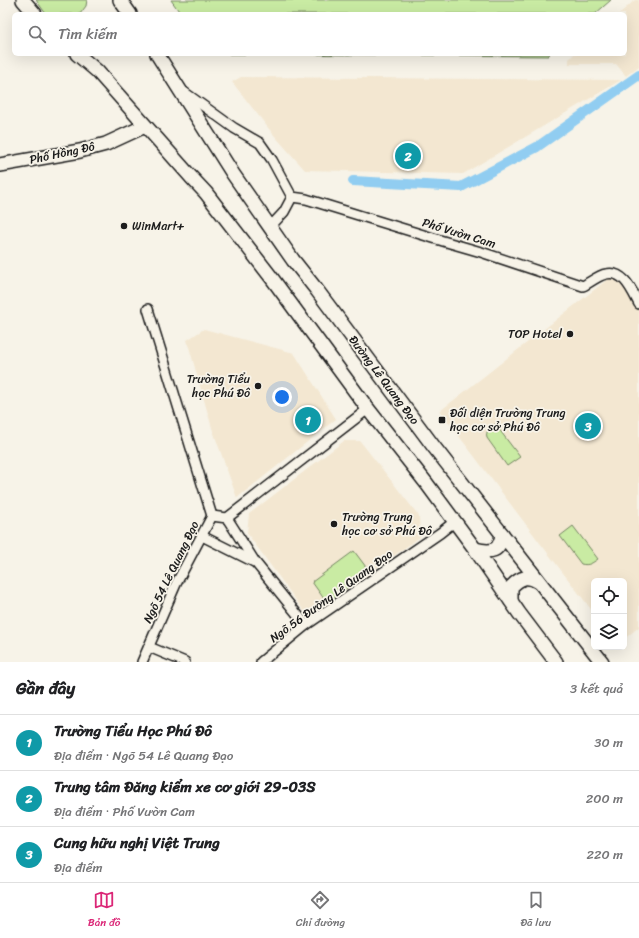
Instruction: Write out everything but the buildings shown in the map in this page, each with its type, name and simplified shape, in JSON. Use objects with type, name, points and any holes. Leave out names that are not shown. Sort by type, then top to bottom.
[{"type":"main road","points":[[23,0],[33,12]]},
{"type":"main road","points":[[120,0],[129,12]]},
{"type":"main road","points":[[79,56],[96,71],[206,193],[271,277],[368,409],[427,484],[556,662]]},
{"type":"main road","name":"Đường Lê Quang Đạo","points":[[158,56],[233,174],[293,260],[434,447],[602,662]]},
{"type":"main road","name":"Phố Hồng Đô","points":[[0,165],[80,151],[106,144],[145,126]]},
{"type":"main road","points":[[475,549],[484,552],[492,552],[500,546],[502,534]]},
{"type":"main road","points":[[511,601],[511,587],[517,581],[525,577],[532,578],[540,582]]},
{"type":"street","points":[[180,90],[234,128],[260,143],[272,160],[292,197],[284,212],[270,227]]},
{"type":"street","name":"Phố Vườn Cam","points":[[292,197],[306,199],[481,252],[583,286],[606,274],[614,274],[624,280],[639,304]]},
{"type":"street","points":[[148,309],[212,516]]},
{"type":"street","points":[[306,625],[255,562],[227,518],[368,409]]},
{"type":"street","name":"Ngõ 54 Lê Quang Đạo","points":[[142,662],[176,584],[212,516],[227,518]]},
{"type":"street","name":"Ngõ 56 Đường Lê Quang Đạo","points":[[261,662],[306,625],[454,522]]},
{"type":"street","points":[[202,536],[255,562]]},
{"type":"street","points":[[149,647],[185,662]]},
{"type":"shaded area","points":[[635,0],[639,0],[639,66],[626,76],[616,64],[569,64],[569,59],[572,56],[627,56],[627,12],[621,12]]},
{"type":"shaded area","points":[[241,77],[621,80],[463,174],[305,170],[273,134],[232,82]]},
{"type":"shaded area","points":[[608,279],[613,279],[619,282],[639,308],[639,627],[627,637],[627,578],[591,578],[591,609],[440,411]]},
{"type":"shaded area","name":"Trường Tiểu học Phú Đô","points":[[204,329],[294,353],[336,419],[237,498],[212,428],[187,340]]},
{"type":"shaded area","name":"Trường Trung học cơ sở Phú Đô","points":[[344,441],[360,441],[419,516],[420,537],[317,611],[304,611],[247,533],[249,514]]},
{"type":"green space","points":[[36,0],[87,0],[86,6],[82,12],[45,12]]},
{"type":"green space","points":[[171,0],[611,0],[597,12],[180,12]]},
{"type":"green space","points":[[495,424],[520,457],[507,466],[487,438],[487,432]]},
{"type":"green space","points":[[573,526],[598,559],[592,563],[586,565],[581,564],[560,536]]},
{"type":"green space","points":[[354,551],[369,571],[327,603],[312,582]]},
{"type":"waterway","points":[[353,181],[461,187],[537,147],[639,75]]},
{"type":"place","name":"Trung tâm Đăng kiểm xe cơ giới 29-03S","points":[[408,156]]},
{"type":"place","name":"WinMart+","points":[[124,226]]},
{"type":"place","name":"TOP Hotel","points":[[570,334]]},
{"type":"place","name":"Trường Tiểu học Phú Đô","points":[[258,386]]},
{"type":"place","name":"Trường Tiểu Học Phú Đô","points":[[308,420]]},
{"type":"place","name":"Đối diện Trường Trung học cơ sở Phú Đô","points":[[442,420]]},
{"type":"place","name":"Cung hữu nghị Việt Trung","points":[[588,426]]},
{"type":"place","name":"Trường Trung học cơ sở Phú Đô","points":[[334,524]]}]
